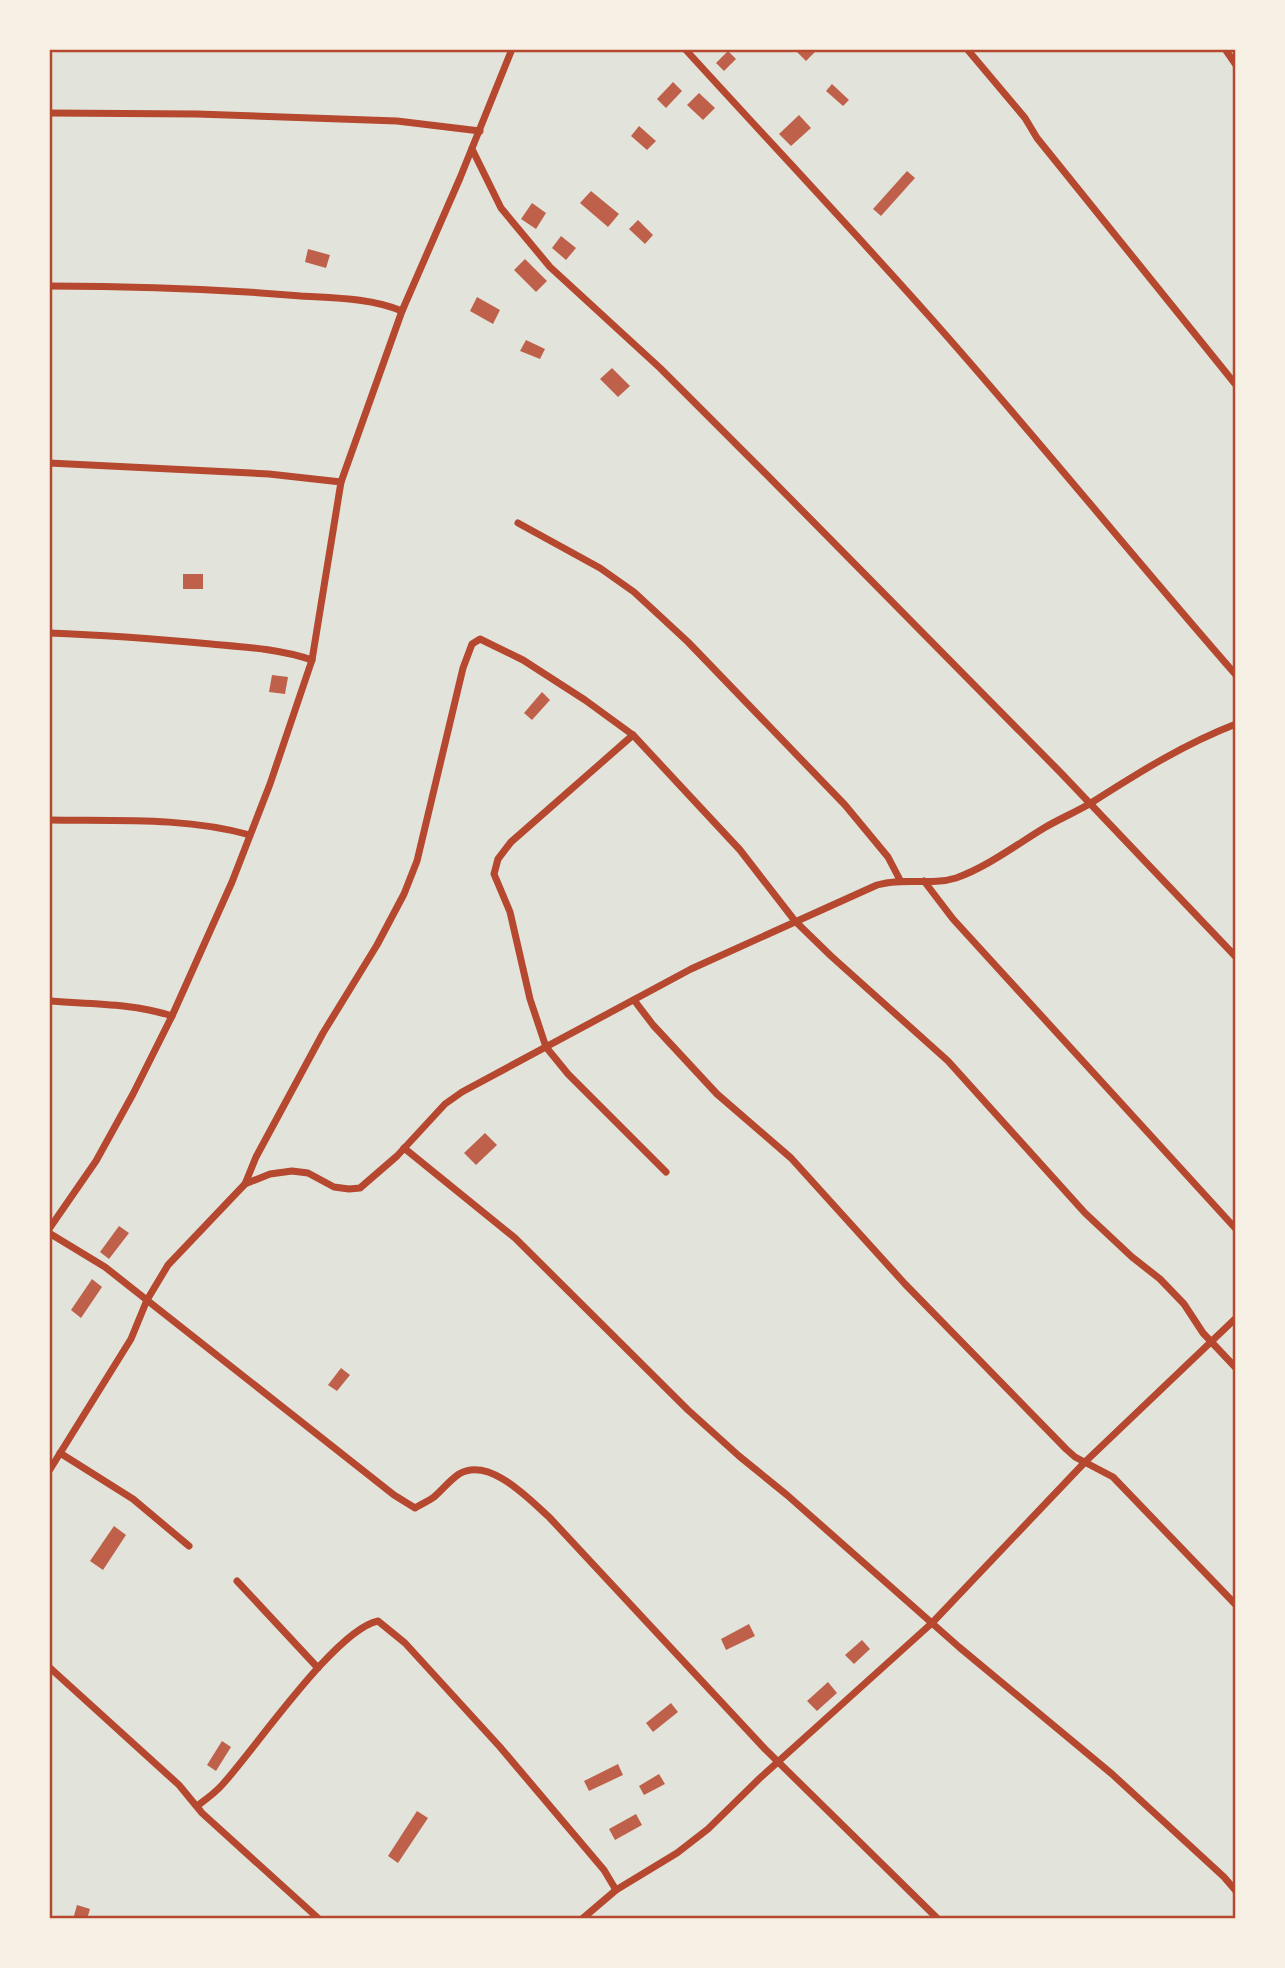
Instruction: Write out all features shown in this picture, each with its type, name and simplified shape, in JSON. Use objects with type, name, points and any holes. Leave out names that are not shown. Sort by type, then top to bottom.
[{"type":"street","points":[[513,49],[402,311],[341,482],[312,660],[293,722],[232,882],[172,1016],[133,1094],[96,1161],[49,1231],[105,1267],[394,1495],[415,1508],[432,1499],[460,1473],[472,1470],[492,1474],[515,1488],[549,1517],[778,1762],[938,1919]]},
{"type":"street","points":[[685,49],[929,316],[1092,503],[1124,547],[1236,675]]},
{"type":"street","points":[[967,49],[1026,118],[1037,138],[1236,385]]},
{"type":"street","points":[[1225,49],[1236,65]]},
{"type":"street","points":[[49,113],[197,114],[397,121],[480,131]]},
{"type":"street","points":[[472,149],[501,208],[550,267],[660,368],[1061,773],[1236,957]]},
{"type":"street","points":[[49,286],[255,292],[350,299],[382,304],[402,311]]},
{"type":"street","points":[[49,463],[269,474],[341,482]]},
{"type":"street","points":[[518,523],[600,568],[634,592],[688,642],[845,805],[888,857],[900,880]]},
{"type":"street","points":[[49,633],[238,646],[290,653],[312,660]]},
{"type":"street","points":[[49,1471],[131,1339],[147,1300],[168,1265],[244,1184],[323,1033],[377,945],[404,894],[418,861],[463,668],[472,644],[480,639],[523,660],[633,735],[740,850],[795,921],[831,957],[948,1061],[1086,1213],[1184,1304],[1212,1342],[1236,1368]]},
{"type":"street","points":[[244,1184],[270,1174],[292,1171],[307,1173],[334,1187],[360,1188],[404,1148],[445,1104],[462,1092],[691,969],[877,885],[900,880],[953,879],[972,871],[1089,804],[1126,779],[1205,736],[1236,724]]},
{"type":"street","points":[[633,735],[511,842],[498,859],[494,874],[510,912],[530,999],[547,1047],[568,1074],[666,1172]]},
{"type":"street","points":[[49,820],[172,823],[213,827],[250,835]]},
{"type":"street","points":[[924,881],[953,919],[1236,1229]]},
{"type":"street","points":[[634,1000],[653,1025],[717,1094],[791,1158],[905,1284],[1066,1449],[1075,1457],[1113,1477],[1236,1605]]},
{"type":"street","points":[[49,1001],[134,1008],[172,1016]]},
{"type":"street","points":[[404,1148],[514,1238],[688,1410],[932,1623],[1112,1774],[1236,1891]]},
{"type":"street","points":[[582,1919],[616,1890],[677,1853],[708,1829],[932,1623],[1085,1461],[1236,1318]]},
{"type":"street","points":[[60,1453],[133,1499],[189,1546]]},
{"type":"street","points":[[237,1581],[318,1668]]},
{"type":"street","points":[[197,1806],[220,1788],[318,1668],[359,1628],[378,1621],[405,1643],[500,1747],[589,1851],[616,1890]]},
{"type":"street","points":[[49,1667],[179,1785],[197,1806],[319,1919]]},
{"type":"shaded area","points":[[49,49],[1236,49],[1236,1919],[49,1919]]},
{"type":"building","points":[[794,49],[816,49],[817,50],[806,61]]},
{"type":"building","points":[[728,51],[736,59],[724,71],[716,63]]},
{"type":"building","points":[[673,82],[682,91],[666,108],[657,99]]},
{"type":"building","points":[[832,84],[849,100],[843,106],[826,91]]},
{"type":"building","points":[[699,93],[715,108],[703,120],[687,105]]},
{"type":"building","points":[[799,115],[811,128],[791,146],[779,134]]},
{"type":"building","points":[[639,126],[656,141],[647,150],[631,136]]},
{"type":"building","points":[[907,171],[915,178],[881,216],[873,209]]},
{"type":"building","points":[[591,191],[619,214],[608,227],[580,203]]},
{"type":"building","points":[[532,203],[546,213],[536,229],[521,219]]},
{"type":"building","points":[[638,220],[653,235],[645,244],[629,229]]},
{"type":"building","points":[[561,236],[576,248],[566,260],[552,248]]},
{"type":"building","points":[[308,249],[330,255],[326,268],[305,262]]},
{"type":"building","points":[[525,259],[547,281],[536,292],[514,270]]},
{"type":"building","points":[[477,297],[500,310],[493,324],[470,311]]},
{"type":"building","points":[[526,340],[545,349],[540,359],[520,351]]},
{"type":"building","points":[[612,368],[630,386],[618,397],[600,379]]},
{"type":"building","points":[[183,574],[203,574],[203,589],[183,589]]},
{"type":"building","points":[[272,675],[288,677],[285,694],[269,692]]},
{"type":"building","points":[[542,692],[550,700],[532,720],[524,713]]},
{"type":"building","points":[[485,1133],[497,1145],[476,1165],[464,1153]]},
{"type":"building","points":[[119,1226],[129,1233],[109,1259],[100,1252]]},
{"type":"building","points":[[92,1279],[102,1287],[81,1318],[71,1310]]},
{"type":"building","points":[[341,1368],[350,1375],[337,1391],[328,1385]]},
{"type":"building","points":[[114,1526],[126,1535],[103,1570],[90,1561]]},
{"type":"building","points":[[749,1624],[755,1636],[726,1650],[721,1639]]},
{"type":"building","points":[[862,1640],[870,1649],[854,1664],[845,1655]]},
{"type":"building","points":[[828,1682],[837,1693],[817,1711],[807,1701]]},
{"type":"building","points":[[671,1703],[678,1712],[653,1732],[646,1723]]},
{"type":"building","points":[[222,1741],[231,1747],[216,1771],[207,1765]]},
{"type":"building","points":[[618,1764],[623,1775],[589,1791],[584,1781]]},
{"type":"building","points":[[659,1774],[665,1784],[644,1795],[639,1786]]},
{"type":"building","points":[[417,1811],[428,1818],[398,1863],[388,1856]]},
{"type":"building","points":[[636,1814],[642,1825],[615,1840],[609,1829]]},
{"type":"building","points":[[77,1905],[90,1909],[87,1919],[73,1919]]}]
